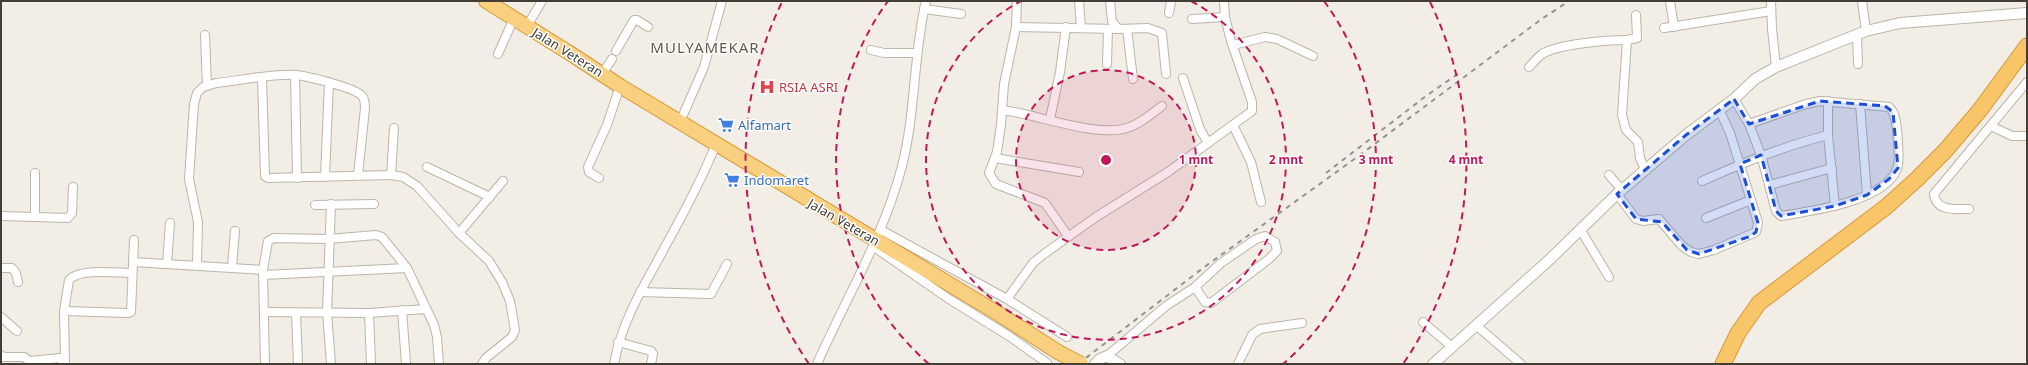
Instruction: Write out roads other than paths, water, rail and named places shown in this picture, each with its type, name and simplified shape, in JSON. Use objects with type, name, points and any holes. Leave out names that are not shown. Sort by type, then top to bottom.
[{"type":"highway","name":"Jalan Veteran","points":[[486,1],[620,86],[877,239],[1058,352],[1081,364]]},
{"type":"highway","points":[[1723,364],[1738,333],[1759,303],[1886,207],[1916,180],[1980,110],[2027,46]]},
{"type":"highway","points":[[1733,364],[1745,340],[1766,308],[1789,288],[1859,238],[1920,188],[1949,158],[1982,119],[2027,59]]},
{"type":"street","points":[[527,26],[542,1]]},
{"type":"street","points":[[680,122],[704,67],[722,1]]},
{"type":"street","points":[[1018,1],[1016,27],[1005,72],[1001,125],[995,158],[989,173],[996,184],[1045,203],[1068,236]]},
{"type":"street","points":[[1079,1],[1081,28]]},
{"type":"street","points":[[1110,1],[1112,21],[1122,29],[1133,79]]},
{"type":"street","points":[[1169,13],[1171,1]]},
{"type":"street","points":[[1007,299],[1033,262],[1068,236],[1168,172],[1208,143],[1234,127],[1252,111],[1253,106],[1225,17],[1224,1]]},
{"type":"street","points":[[1670,1],[1674,27]]},
{"type":"street","points":[[1771,1],[1776,68]]},
{"type":"street","points":[[1858,64],[1862,33],[1862,1]]},
{"type":"street","points":[[816,364],[877,239],[903,162],[912,100],[916,53],[925,5],[961,14]]},
{"type":"street","points":[[1664,28],[1771,11]]},
{"type":"street","points":[[1434,364],[1477,326],[1525,280],[1548,261],[1619,192],[1719,109],[1734,99],[1745,87],[1776,68],[1862,33],[1900,23],[2027,13]]},
{"type":"street","points":[[1529,68],[1543,54],[1552,51],[1579,44],[1637,38],[1636,15]]},
{"type":"street","points":[[1192,19],[1225,17]]},
{"type":"street","points":[[498,54],[514,18]]},
{"type":"street","points":[[616,51],[634,20],[637,20],[648,27]]},
{"type":"street","points":[[1016,27],[1051,29],[1066,27],[1108,29],[1148,28],[1162,33],[1166,74]]},
{"type":"street","points":[[1050,119],[1060,72],[1066,27]]},
{"type":"street","points":[[1107,64],[1108,29]]},
{"type":"street","points":[[205,35],[208,86]]},
{"type":"street","points":[[1233,45],[1265,37],[1277,39],[1313,56]]},
{"type":"street","points":[[1627,40],[1622,115],[1626,130],[1638,142],[1640,158],[1645,170]]},
{"type":"street","points":[[871,50],[884,53],[916,53]]},
{"type":"street","points":[[602,74],[612,59]]},
{"type":"street","points":[[197,266],[198,222],[191,191],[189,167],[194,104],[197,93],[208,86],[216,83],[295,75],[330,82],[357,92],[365,101],[358,175]]},
{"type":"street","points":[[295,75],[297,178]]},
{"type":"street","points":[[262,78],[264,173],[268,178],[358,175],[391,175],[403,177],[417,186],[459,233],[489,261],[497,272],[510,301],[514,317],[515,330],[512,338],[486,358],[482,364]]},
{"type":"street","points":[[1183,78],[1200,128],[1208,143]]},
{"type":"street","points":[[325,177],[330,82]]},
{"type":"street","points":[[1970,209],[1948,209],[1940,206],[1937,203],[1934,194],[2027,82]]},
{"type":"street","points":[[599,178],[589,172],[588,167],[607,125],[620,86]]},
{"type":"street","points":[[1734,99],[1749,124],[1762,155],[1776,211],[1781,216],[1835,206],[1867,195],[1883,185],[1896,172],[1899,164],[1898,138],[1892,109],[1886,106],[1828,101],[1806,104],[1749,124]]},
{"type":"street","points":[[1828,101],[1828,135],[1835,206]]},
{"type":"street","points":[[1860,104],[1867,195]]},
{"type":"street","points":[[1002,110],[1098,130],[1124,129],[1144,120],[1162,106]]},
{"type":"street","points":[[1610,175],[1636,219],[1643,221],[1659,219],[1682,246],[1691,252],[1699,254],[1714,250],[1751,236],[1756,232],[1758,222],[1740,164],[1719,109]]},
{"type":"street","points":[[1991,126],[2012,136],[2027,136]]},
{"type":"street","points":[[1234,127],[1248,154],[1261,202]]},
{"type":"street","points":[[391,175],[394,128]]},
{"type":"street","points":[[1702,181],[1762,155],[1795,143],[1828,135]]},
{"type":"street","points":[[614,364],[618,342],[640,292],[703,177],[716,144]]},
{"type":"street","points":[[995,158],[1079,172]]},
{"type":"street","points":[[427,167],[490,197]]},
{"type":"street","points":[[1769,184],[1832,168]]},
{"type":"street","points":[[35,173],[35,216]]},
{"type":"street","points":[[459,233],[503,181]]},
{"type":"street","points":[[1,216],[69,217],[72,213],[73,187]]},
{"type":"street","points":[[1706,218],[1751,200]]},
{"type":"street","points":[[315,204],[374,204]]},
{"type":"street","points":[[331,204],[328,272],[331,364]]},
{"type":"street","points":[[167,263],[170,223]]},
{"type":"street","points":[[1580,229],[1609,277]]},
{"type":"street","points":[[232,267],[235,231]]},
{"type":"street","points":[[265,364],[263,273],[267,245],[270,240],[329,239],[376,235],[382,237],[407,268],[436,330],[439,364]]},
{"type":"street","points":[[1095,364],[1100,358],[1107,356],[1166,306],[1195,287],[1220,264],[1256,238],[1265,236],[1275,242],[1276,251],[1269,259],[1211,303],[1205,302],[1195,287]]},
{"type":"street","points":[[877,239],[1007,299],[1067,337]]},
{"type":"street","points":[[877,239],[944,296],[1009,336],[1047,364]]},
{"type":"street","points":[[64,311],[130,313],[134,240]]},
{"type":"street","points":[[133,262],[232,267],[263,273],[328,272],[407,268]]},
{"type":"street","points":[[640,292],[683,292],[695,295],[708,295],[713,291],[727,264]]},
{"type":"street","points":[[1,268],[12,268],[16,273],[18,282]]},
{"type":"street","points":[[65,363],[64,311],[68,284],[72,277],[85,273],[132,273]]},
{"type":"street","points":[[265,312],[369,313],[426,309]]},
{"type":"street","points":[[402,310],[406,364]]},
{"type":"street","points":[[296,313],[298,364]]},
{"type":"street","points":[[330,313],[336,364]]},
{"type":"street","points":[[369,313],[371,364]]},
{"type":"street","points":[[1,316],[17,331]]},
{"type":"street","points":[[1423,322],[1452,347]]},
{"type":"street","points":[[1238,364],[1252,335],[1260,329],[1302,323]]},
{"type":"street","points":[[1477,326],[1521,364]]},
{"type":"street","points":[[618,342],[651,350],[653,354],[651,364]]},
{"type":"street","points":[[1,355],[3,357],[24,357],[29,361],[60,358],[65,363]]},
{"type":"street","points":[[1107,356],[1120,364]]},
{"type":"railway","points":[[1078,364],[1203,268],[1360,155],[1543,18],[1569,1]]},
{"type":"railway","points":[[1326,173],[1426,96],[1462,71]]},
{"type":"place","name":"RSIA ASRI","points":[[767,87]]},
{"type":"place","name":"Alfamart","points":[[726,125]]},
{"type":"place","name":"Indomaret","points":[[732,180]]},
{"type":"district","name":"MULYAMEKAR","points":[[705,48]]}]
